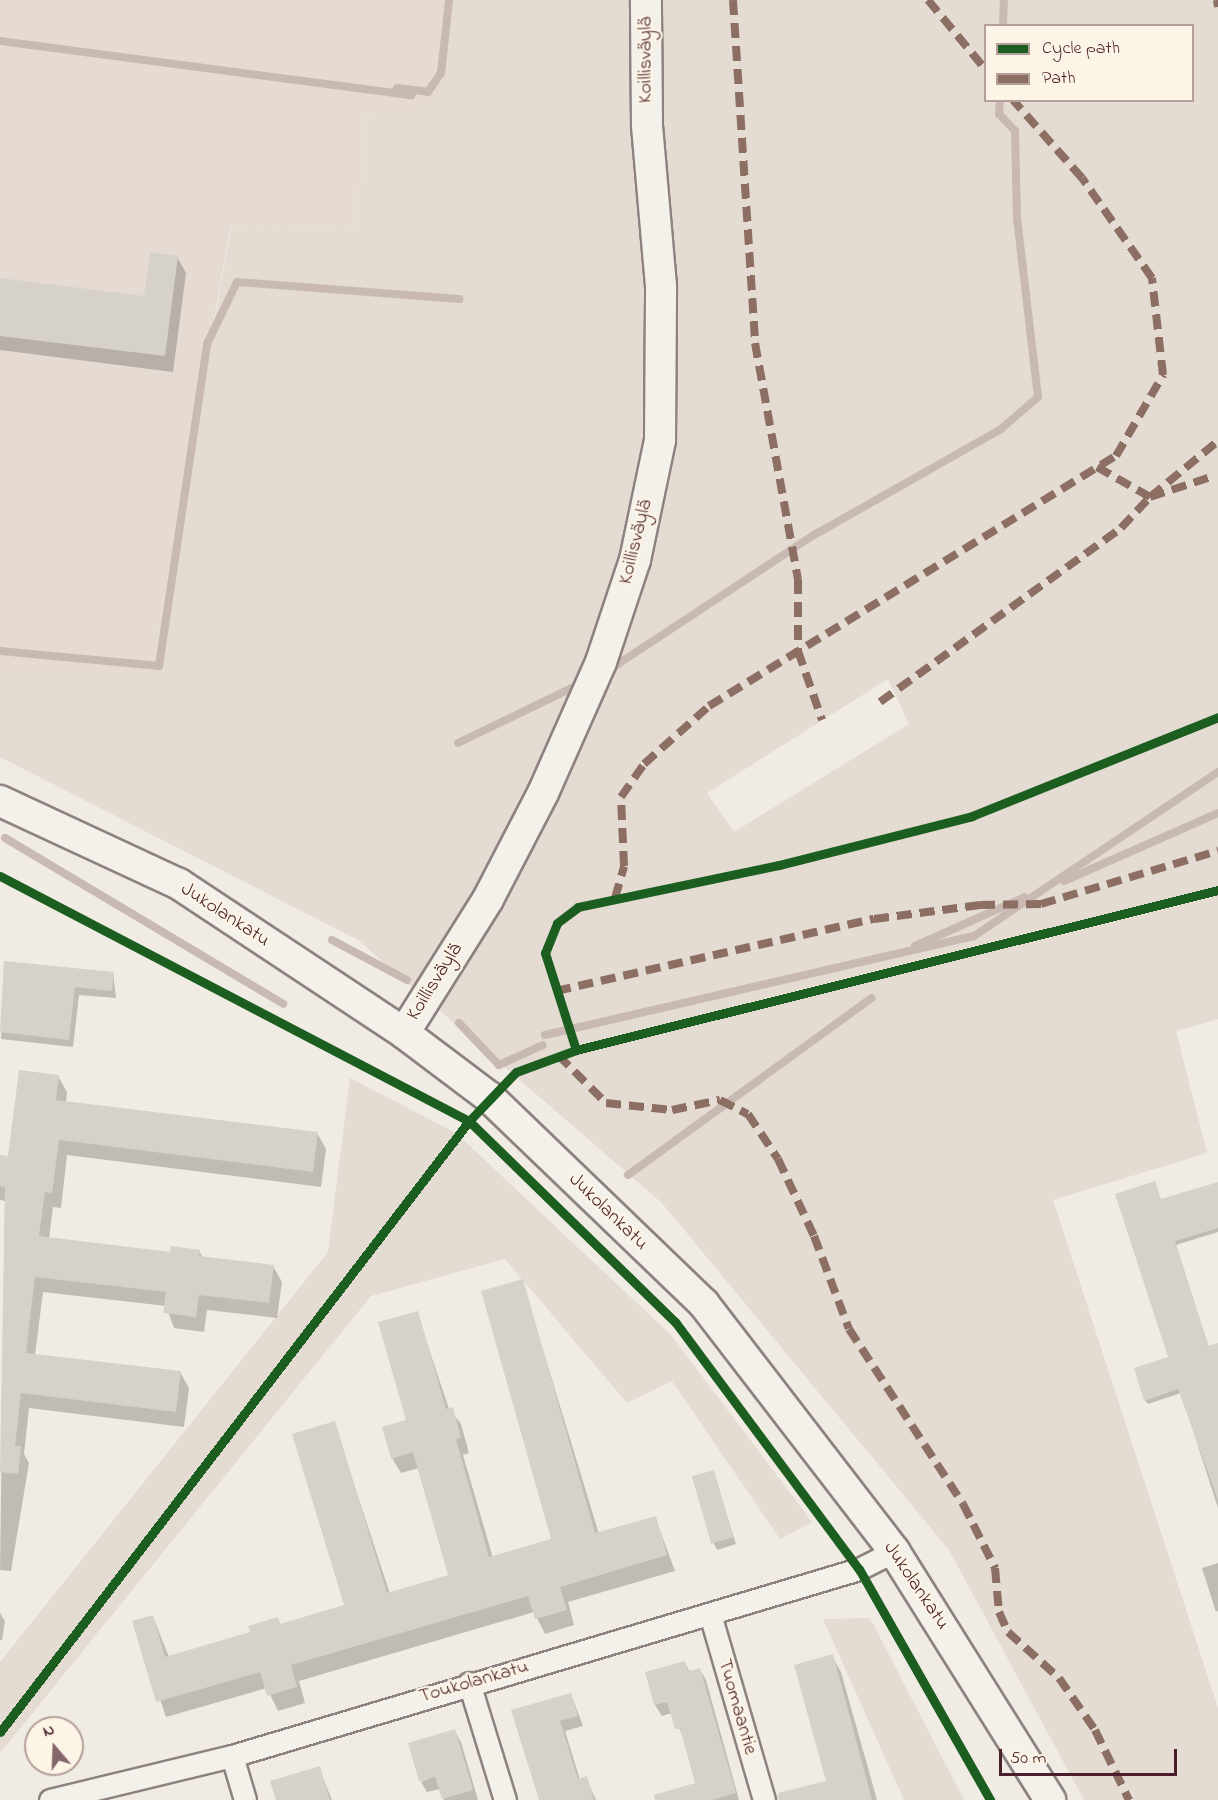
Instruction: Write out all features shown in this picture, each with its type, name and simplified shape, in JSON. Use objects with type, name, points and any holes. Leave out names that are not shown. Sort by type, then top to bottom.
[{"type":"main road","name":"Koillisväylä","points":[[404,1033],[488,898],[543,792],[601,662],[635,560],[660,440],[661,286],[646,125],[646,0]]},
{"type":"main road","name":"Jukolankatu","points":[[0,801],[179,884],[404,1033],[489,1098],[704,1304],[894,1551],[1050,1800]]},
{"type":"street","name":"Toukolankatu","points":[[51,1800],[232,1756],[469,1683],[859,1569],[894,1551]]},
{"type":"street","name":"Tuomaantie","points":[[710,1614],[764,1800]]},
{"type":"street","points":[[469,1683],[505,1800]]},
{"type":"street","points":[[232,1756],[245,1800]]},
{"type":"shaded area","points":[[0,0],[454,0],[436,111],[366,114],[356,231],[231,224],[150,674],[0,673]]},
{"type":"shaded area","points":[[454,0],[1218,0],[1218,1019],[1176,1031],[1207,1153],[1053,1200],[1218,1708],[1218,1800],[1084,1800],[949,1550],[662,1203],[358,940],[0,757],[0,673],[150,673],[232,224],[356,231],[366,114],[436,110]],"holes":[[[888,679],[909,724],[734,832],[707,793]]]},
{"type":"shaded area","points":[[350,1078],[456,1133],[671,1335],[812,1522],[780,1539],[672,1381],[627,1403],[505,1259],[371,1296],[30,1716],[24,1716],[24,1723],[0,1753],[0,1662],[328,1252]]},
{"type":"shaded area","points":[[870,1618],[964,1800],[904,1800],[823,1619]]},
{"type":"building","points":[[150,252],[178,256],[165,356],[0,336],[0,278],[144,296]]},
{"type":"building","points":[[4,961],[114,972],[112,991],[75,987],[69,1040],[0,1032]]},
{"type":"building","points":[[19,1070],[59,1075],[56,1100],[318,1132],[313,1172],[59,1140],[52,1193],[45,1192],[39,1236],[170,1252],[171,1246],[200,1250],[199,1256],[274,1265],[269,1303],[199,1295],[196,1317],[163,1313],[166,1292],[35,1277],[26,1353],[181,1371],[176,1412],[21,1393],[15,1446],[21,1446],[18,1474],[0,1472],[5,1187],[0,1186],[0,1155],[8,1156]]},
{"type":"building","points":[[1155,1181],[1161,1199],[1218,1182],[1218,1228],[1175,1241],[1208,1346],[1218,1343],[1218,1500],[1178,1389],[1144,1401],[1134,1368],[1168,1357],[1115,1194]]},
{"type":"building","points":[[523,1279],[595,1533],[656,1516],[667,1555],[560,1587],[567,1610],[535,1619],[528,1596],[291,1665],[297,1687],[267,1696],[260,1672],[156,1702],[132,1621],[153,1615],[165,1657],[250,1632],[248,1626],[278,1617],[280,1624],[344,1605],[292,1434],[335,1421],[387,1593],[448,1575],[413,1452],[391,1459],[382,1427],[406,1420],[378,1322],[418,1311],[446,1409],[453,1407],[461,1438],[456,1439],[489,1557],[551,1539],[481,1291]]},
{"type":"building","points":[[714,1470],[733,1537],[711,1544],[692,1476]]},
{"type":"building","points":[[833,1654],[872,1800],[779,1800],[778,1793],[826,1781],[794,1665]]},
{"type":"building","points":[[685,1661],[688,1671],[700,1668],[736,1793],[712,1800],[655,1800],[654,1795],[695,1783],[680,1728],[675,1729],[667,1702],[654,1705],[645,1672]]},
{"type":"building","points":[[571,1693],[578,1716],[560,1721],[578,1779],[587,1776],[594,1800],[539,1800],[511,1710]]},
{"type":"building","points":[[455,1729],[473,1790],[442,1799],[435,1776],[419,1781],[408,1743]]},
{"type":"building","points":[[320,1766],[330,1800],[276,1800],[270,1781]]},
{"type":"waterway","points":[[397,88],[428,92],[441,73],[449,0]]},
{"type":"waterway","points":[[1003,24],[1004,0]]},
{"type":"waterway","points":[[0,41],[411,95]]},
{"type":"waterway","points":[[612,668],[814,535],[1001,429],[1038,397],[1017,219],[1015,131],[999,114],[1000,102]]},
{"type":"waterway","points":[[0,651],[159,666],[207,344],[237,282],[459,299]]},
{"type":"waterway","points":[[458,743],[578,685]]},
{"type":"waterway","points":[[545,1035],[974,936],[1218,772]]},
{"type":"waterway","points":[[1064,881],[1218,813]]},
{"type":"waterway","points":[[5,838],[283,1004]]},
{"type":"waterway","points":[[915,946],[1025,897]]},
{"type":"waterway","points":[[332,940],[407,980]]},
{"type":"waterway","points":[[628,1175],[872,998]]},
{"type":"waterway","points":[[459,1023],[499,1065],[543,1045]]},
{"type":"marked path","points":[[733,0],[755,343],[798,579],[798,651],[822,720]]},
{"type":"marked path","points":[[928,0],[984,68]]},
{"type":"marked path","points":[[1217,0],[1218,7]]},
{"type":"marked path","points":[[615,898],[624,866],[621,797],[644,764],[709,706],[1116,456],[1163,375],[1152,278],[1082,178],[1015,102]]},
{"type":"marked path","points":[[1097,467],[1150,497],[1218,441]]},
{"type":"marked path","points":[[880,702],[1121,528],[1150,497],[1211,477]]},
{"type":"marked path","points":[[556,991],[874,919],[980,905],[1041,904],[1218,851]]},
{"type":"marked path","points":[[558,1055],[606,1103],[672,1110],[720,1100],[748,1114],[778,1159],[814,1236],[849,1329],[963,1504],[995,1568],[999,1612],[1008,1632],[1059,1678],[1095,1730],[1129,1800]]},
{"type":"cycle path","points":[[576,1050],[545,953],[557,923],[578,907],[779,865],[972,816],[1218,717]]},
{"type":"cycle path","points":[[0,876],[469,1121],[676,1323],[859,1569],[990,1800]]},
{"type":"cycle path","points":[[0,1732],[469,1121],[516,1072],[576,1050],[1218,890]]}]
